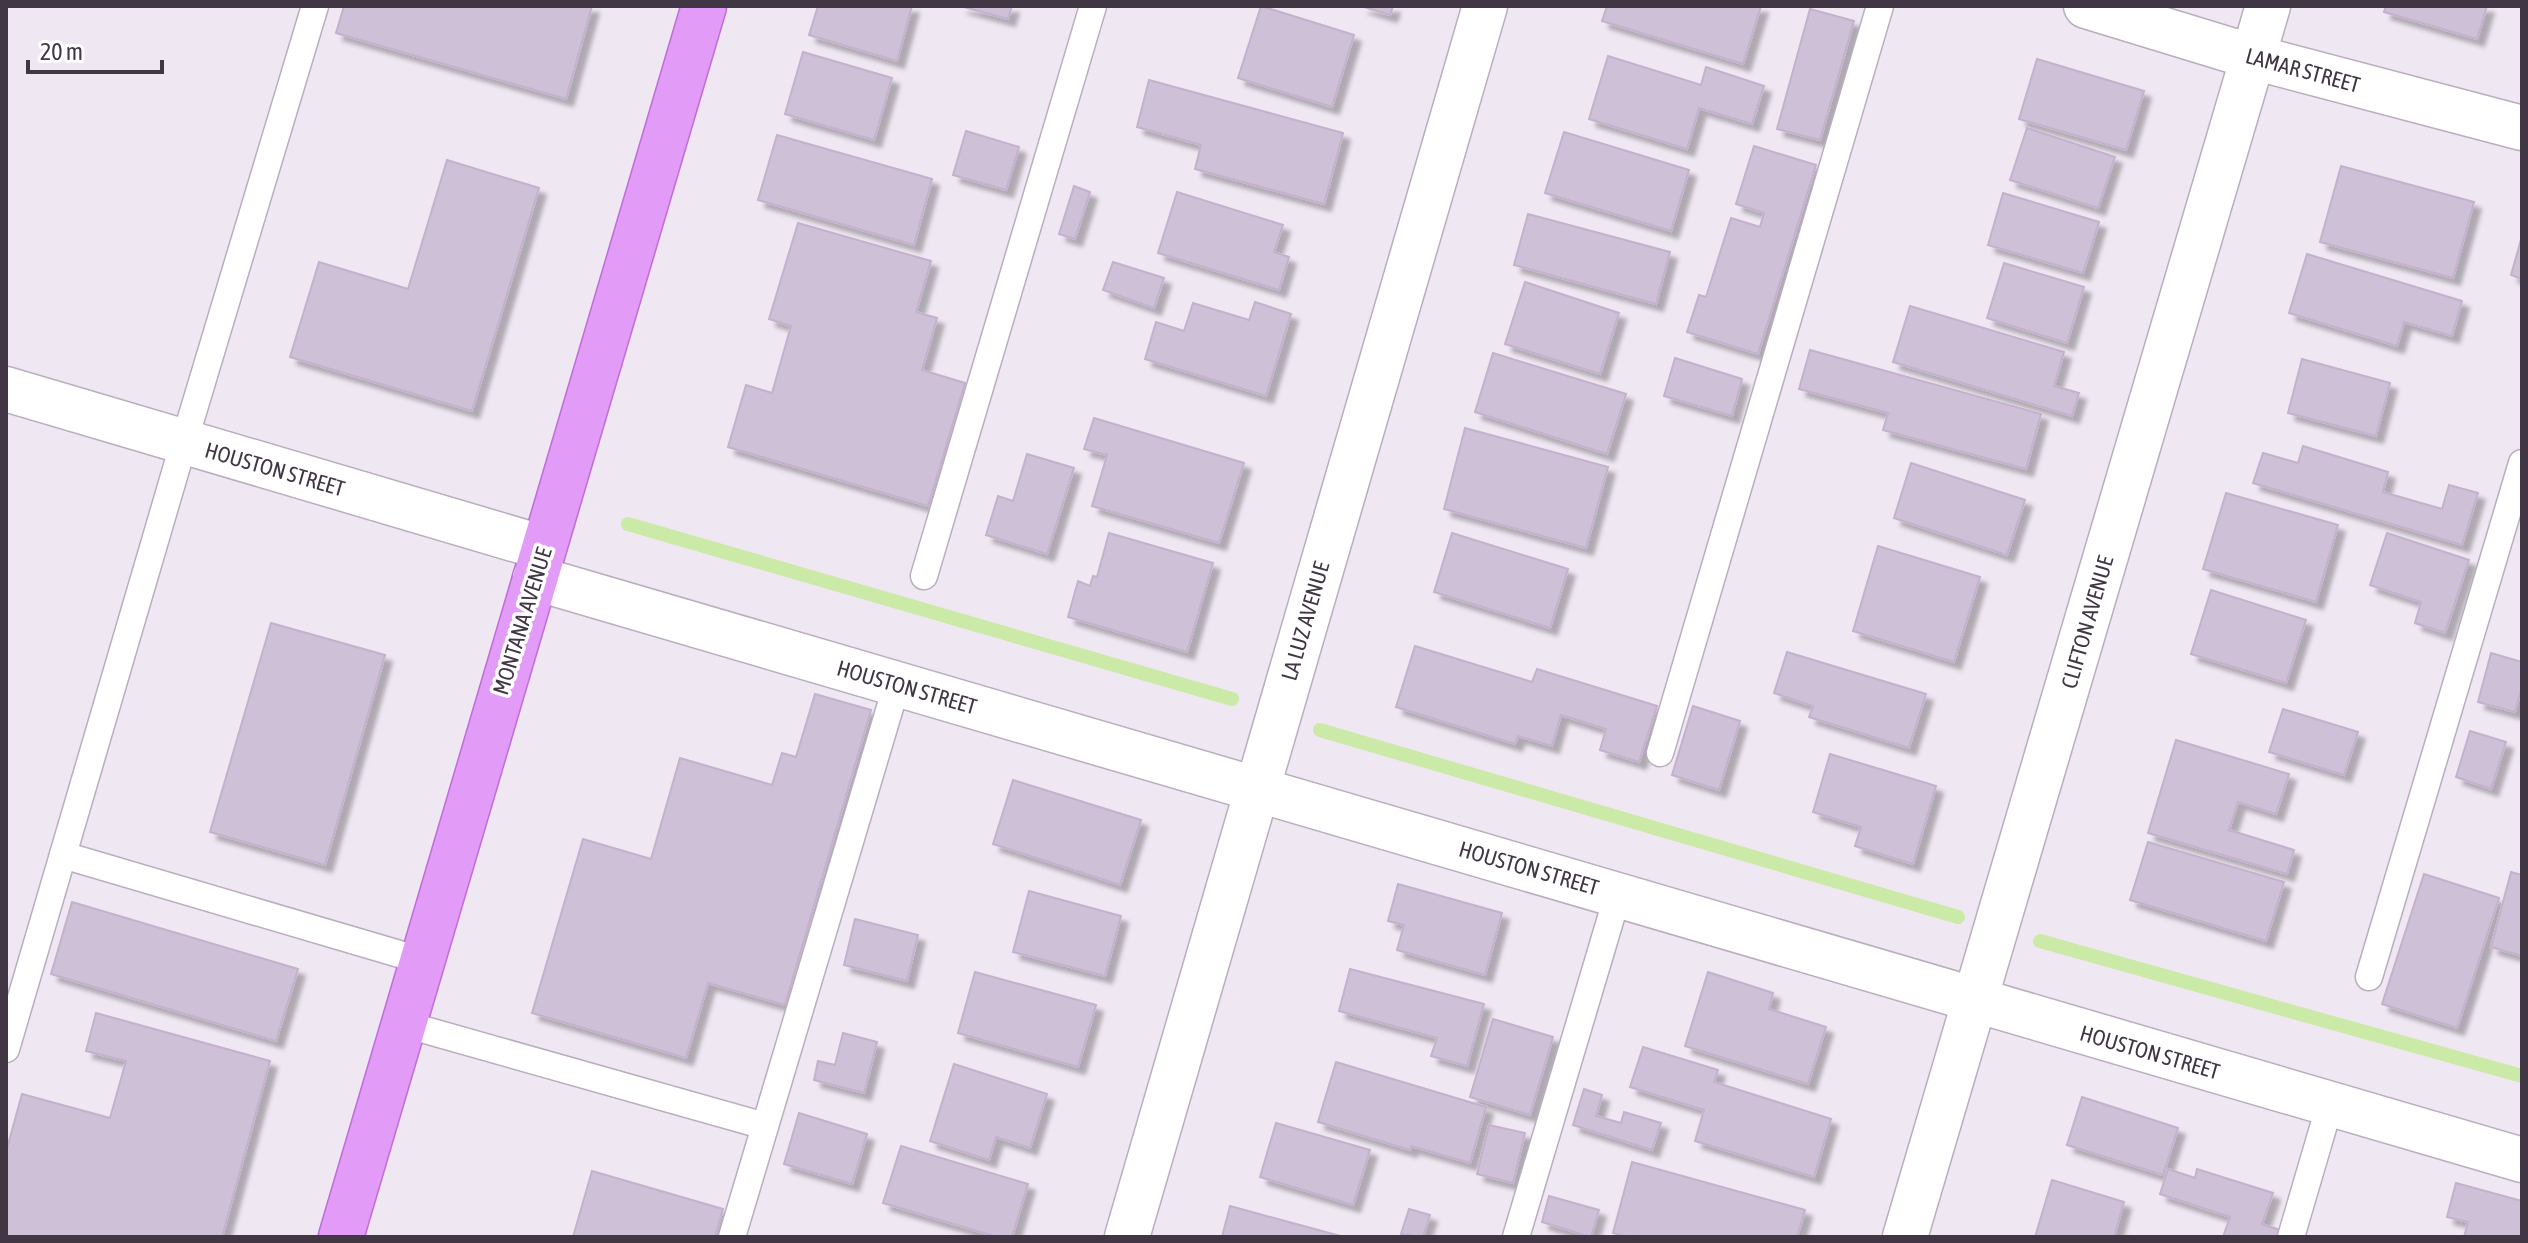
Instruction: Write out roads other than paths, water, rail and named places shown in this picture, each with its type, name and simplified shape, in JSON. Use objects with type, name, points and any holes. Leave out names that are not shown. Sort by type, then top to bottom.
[{"type":"main road","name":"MONTANA AVENUE","points":[[341,1237],[704,6]]},
{"type":"street","name":"LA LUZ AVENUE","points":[[1127,1237],[1485,6]]},
{"type":"street","name":"LAMAR STREET","points":[[2086,6],[2253,57],[2522,128]]},
{"type":"street","name":"CLIFTON AVENUE","points":[[1905,1237],[2268,6]]},
{"type":"street","name":"HOUSTON STREET","points":[[6,389],[184,442],[897,684],[2522,1160]]},
{"type":"lane","points":[[6,1049],[315,6]]},
{"type":"lane","points":[[924,576],[1093,6]]},
{"type":"lane","points":[[1660,753],[1880,6]]},
{"type":"lane","points":[[2369,977],[2522,463]]},
{"type":"lane","points":[[732,1237],[897,684]]},
{"type":"lane","points":[[63,855],[423,961]]},
{"type":"lane","points":[[1516,1237],[1618,894]]},
{"type":"lane","points":[[404,1024],[765,1126]]},
{"type":"lane","points":[[2291,1237],[2330,1104]]},
{"type":"waterway","points":[[628,524],[1232,699]]},
{"type":"waterway","points":[[1320,730],[1958,917]]},
{"type":"waterway","points":[[2040,941],[2522,1076]]}]
